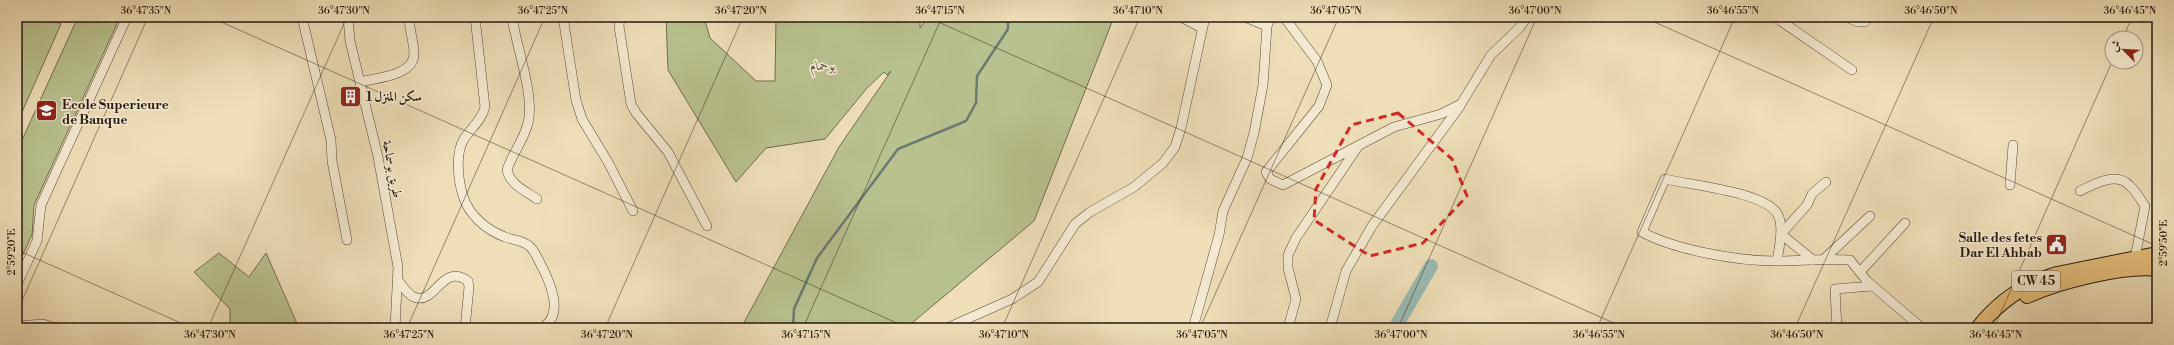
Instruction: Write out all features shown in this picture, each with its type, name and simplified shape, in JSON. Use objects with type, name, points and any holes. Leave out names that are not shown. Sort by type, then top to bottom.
[{"type":"main road","name":"CW 45","points":[[2111,268],[2134,258],[2157,254]]},
{"type":"main road","name":"CW 45","points":[[1978,328],[1999,305],[2023,287],[2057,274],[2111,268],[2157,269]]},
{"type":"main road","points":[[1989,328],[2008,309],[2027,296],[2043,289],[2111,268]]},
{"type":"street","points":[[17,284],[37,241],[41,205],[128,17]]},
{"type":"street","points":[[302,17],[331,140],[332,162],[347,240]]},
{"type":"street","name":"طريق بوسماحة","points":[[348,17],[350,41],[378,157],[398,266],[395,328]]},
{"type":"street","points":[[360,82],[399,72],[409,66],[413,61],[414,54],[409,17]]},
{"type":"street","points":[[476,17],[485,107],[484,115],[464,140],[460,150],[459,163],[462,195],[468,209],[486,227],[529,245],[536,256],[552,285],[552,314],[542,328]]},
{"type":"street","points":[[512,17],[528,91],[529,111],[525,132],[507,170],[508,176],[516,186],[537,199]]},
{"type":"street","points":[[564,17],[576,100],[582,119],[608,162],[633,211]]},
{"type":"street","points":[[620,17],[619,26],[631,104],[636,114],[668,152],[707,226]]},
{"type":"street","points":[[1181,17],[1202,28]]},
{"type":"street","points":[[947,328],[1012,299],[1038,282],[1075,224],[1090,212],[1134,187],[1163,163],[1175,147],[1182,128],[1205,17]]},
{"type":"street","points":[[1245,17],[1267,26]]},
{"type":"street","points":[[1193,328],[1219,235],[1223,211],[1247,158],[1254,133],[1263,85],[1267,26],[1271,17]]},
{"type":"street","points":[[1284,17],[1317,62],[1327,85],[1319,106],[1266,172],[1270,179],[1283,185],[1394,126],[1441,114],[1461,104]]},
{"type":"street","points":[[1330,328],[1346,271],[1372,226],[1461,104],[1491,55],[1520,27],[1527,17]]},
{"type":"street","points":[[1775,17],[1852,70]]},
{"type":"street","points":[[1846,17],[1858,22],[1864,22],[1868,17]]},
{"type":"street","points":[[2010,185],[2013,145]]},
{"type":"street","points":[[1288,328],[1296,300],[1288,268],[1288,255],[1296,238],[1358,146]]},
{"type":"street","points":[[1777,261],[1781,234],[1778,214],[1769,205],[1751,196],[1665,179],[1642,232],[1658,241],[1696,251],[1763,261],[1777,261],[1813,260],[1824,259],[1850,260],[1872,286],[1922,328]]},
{"type":"street","points":[[2080,191],[2102,180],[2119,180],[2129,184],[2145,206],[2134,258]]},
{"type":"street","points":[[1781,234],[1807,205],[1812,194],[1826,182]]},
{"type":"street","points":[[1824,259],[1870,216]]},
{"type":"street","points":[[1860,272],[1905,223]]},
{"type":"street","points":[[1781,234],[1813,260]]},
{"type":"street","points":[[398,279],[410,295],[417,298],[424,298],[447,279],[455,276],[468,281],[469,287],[465,328]]},
{"type":"street","points":[[1837,328],[1835,289],[1872,286]]},
{"type":"street","points":[[17,326],[42,324],[56,328]]},
{"type":"highlighted area","points":[[1398,113],[1452,159],[1467,196],[1423,243],[1370,256],[1314,220],[1316,189],[1351,125]]},
{"type":"green space","points":[[17,17],[45,17],[61,24],[18,121]]},
{"type":"green space","name":"Ecole Superieure de Banque","points":[[78,17],[120,17],[34,205],[32,235],[17,267],[17,151]]},
{"type":"green space","name":"بوحمام","points":[[666,17],[704,17],[710,38],[756,81],[775,81],[776,17],[920,17],[920,28],[928,17],[1114,17],[1034,221],[906,328],[741,328],[839,147],[891,71],[887,75],[884,72],[867,88],[825,139],[766,148],[736,182],[668,70]]},
{"type":"green space","points":[[219,253],[249,277],[266,253],[299,328],[230,328],[230,309],[194,272]]},
{"type":"waterway","points":[[793,328],[794,309],[817,258],[898,149],[966,121],[976,103],[977,76],[1008,29],[1008,17]]},
{"type":"waterway","points":[[1395,328],[1431,266]]},
{"type":"place","name":"سكن المنزل 1","points":[[350,96]]},
{"type":"place","name":"Ecole Superieure de Banque","points":[[47,111]]},
{"type":"place","name":"Salle des fetes Dar El Ahbab","points":[[2057,244]]}]
